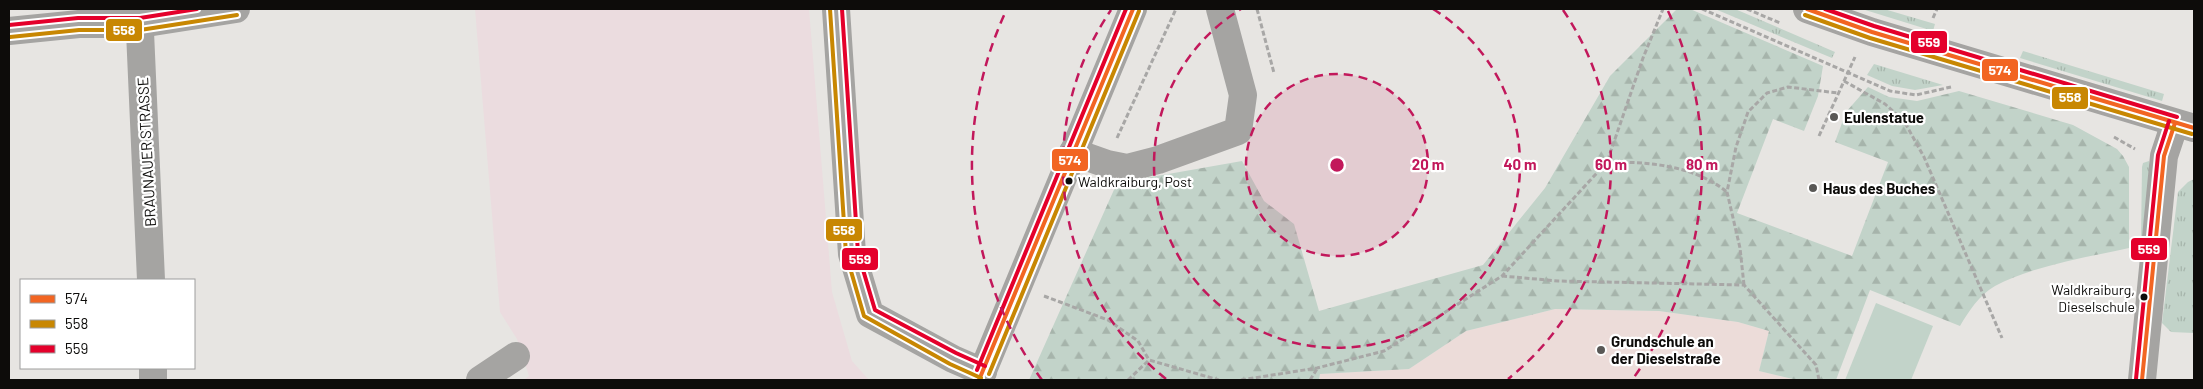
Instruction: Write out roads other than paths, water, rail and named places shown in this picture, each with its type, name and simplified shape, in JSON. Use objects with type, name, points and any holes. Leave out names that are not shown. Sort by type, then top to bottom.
[{"type":"street","points":[[9,31],[140,16],[236,9]]},
{"type":"street","points":[[836,9],[852,254],[870,314],[981,376],[1133,9]]},
{"type":"street","points":[[1073,152],[1107,164],[1126,168],[1158,160],[1238,131],[1243,95],[1220,9]]},
{"type":"street","points":[[1807,9],[1872,32],[2184,126],[2164,156],[2142,380]]},
{"type":"street","name":"BRAUNAUER STRASSE","points":[[140,16],[151,279]]},
{"type":"street","points":[[480,380],[516,356]]},
{"type":"place","name":"Eulenstatue","points":[[1834,117]]},
{"type":"place","name":"Waldkraiburg, Post","points":[[1069,181]]},
{"type":"place","name":"Haus des Buches","points":[[1813,188]]},
{"type":"place","name":"Waldkraiburg, Dieselschule","points":[[2144,297]]},
{"type":"place","name":"Grundschule an der Dieselstraße","points":[[1601,350]]}]
